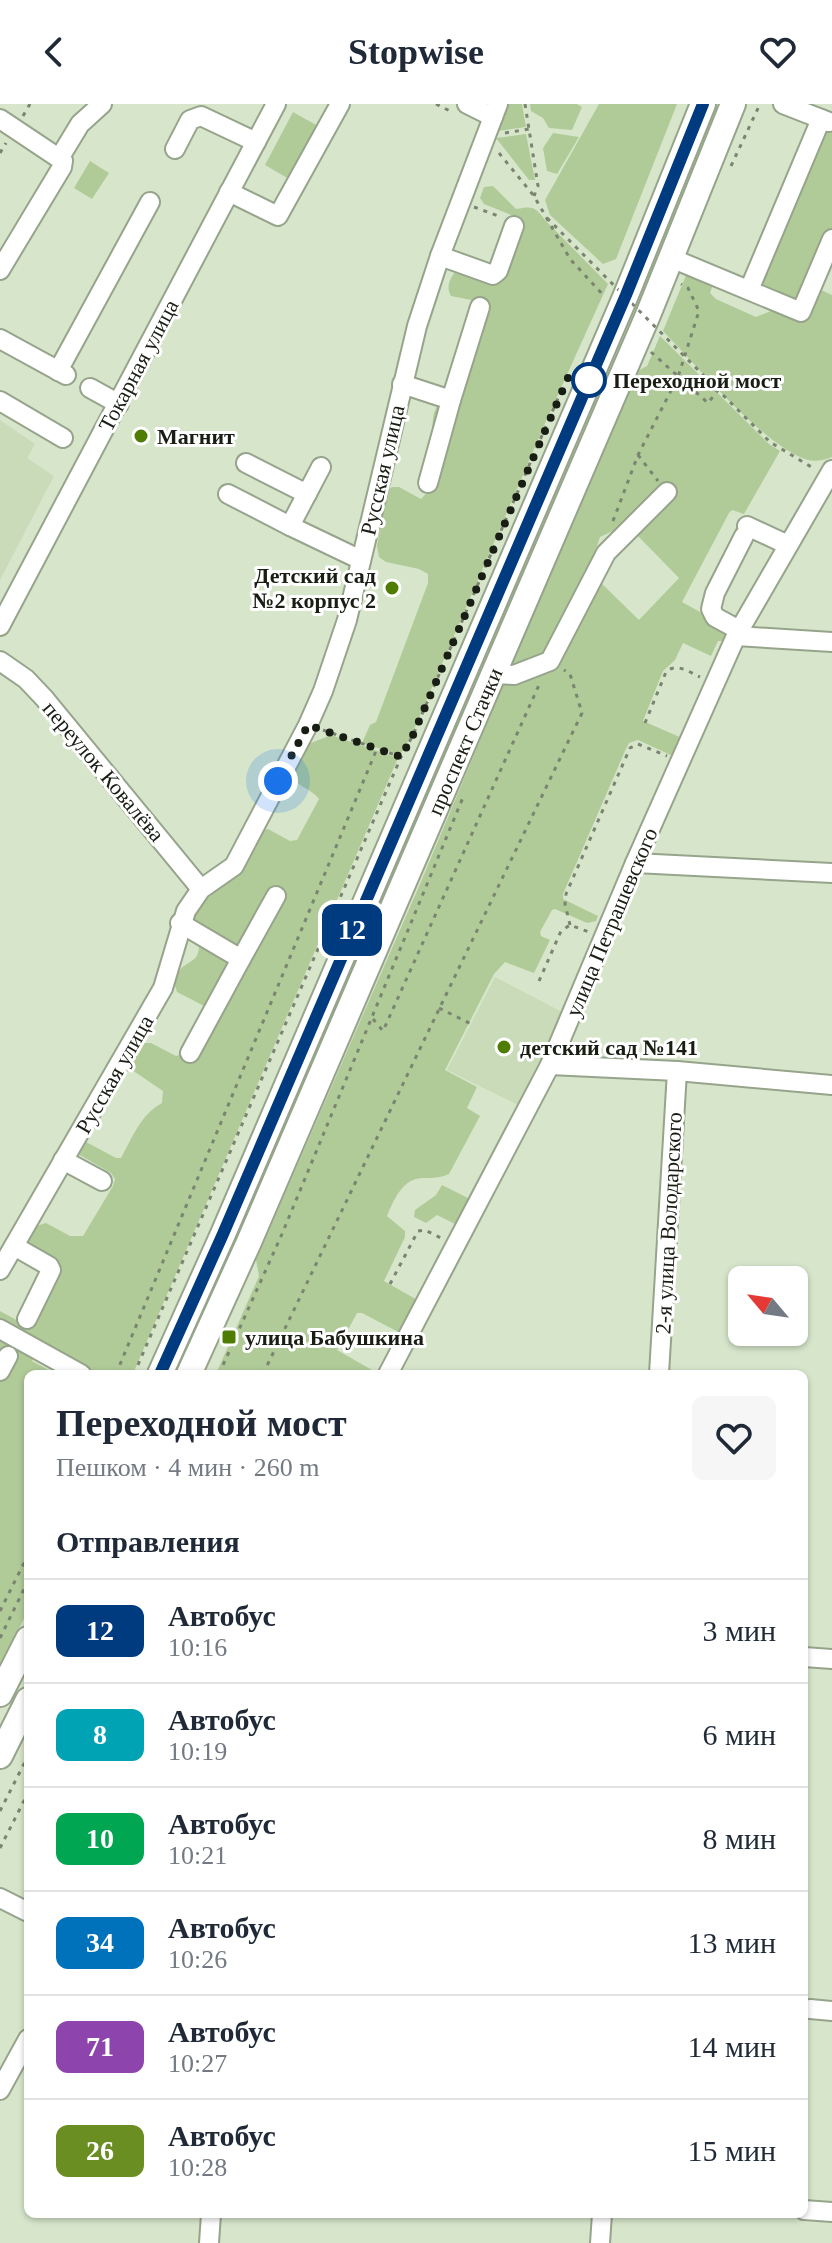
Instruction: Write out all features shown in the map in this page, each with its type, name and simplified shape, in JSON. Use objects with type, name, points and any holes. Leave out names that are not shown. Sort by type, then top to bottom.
[{"type":"main road","name":"проспект Стачки","points":[[162,1370],[626,295],[703,104]]},
{"type":"main road","name":"проспект Стачки","points":[[191,1370],[671,258],[733,104]]},
{"type":"main road","points":[[0,1694],[24,1647]]},
{"type":"main road","points":[[0,1756],[24,1708]]},
{"type":"street","points":[[60,157],[80,124],[102,104]]},
{"type":"street","name":"Токарная улица","points":[[0,626],[276,104]]},
{"type":"street","points":[[229,192],[278,216],[340,104]]},
{"type":"street","points":[[467,104],[496,110]]},
{"type":"street","points":[[749,290],[826,121],[783,104]]},
{"type":"street","name":"Русская улица","points":[[0,1270],[163,988],[180,923],[193,899],[201,889],[234,866],[308,725],[336,656],[402,384],[440,256],[496,110]]},
{"type":"street","points":[[175,149],[190,120],[201,116],[256,142]]},
{"type":"street","points":[[0,119],[63,161],[0,270]]},
{"type":"street","points":[[0,339],[62,373],[150,202]]},
{"type":"street","points":[[440,256],[493,275],[498,271],[514,226]]},
{"type":"street","points":[[671,258],[801,312],[832,239]]},
{"type":"street","points":[[428,483],[480,307]]},
{"type":"street","points":[[402,384],[451,400]]},
{"type":"street","points":[[90,388],[119,404]]},
{"type":"street","points":[[0,401],[63,438]]},
{"type":"street","points":[[246,463],[307,494]]},
{"type":"street","points":[[290,526],[321,467]]},
{"type":"street","name":"улица Петрашевского","points":[[390,1370],[550,1065],[635,863],[738,633],[829,474]]},
{"type":"street","points":[[492,674],[514,675],[550,661],[606,553],[667,492]]},
{"type":"street","points":[[228,494],[361,560]]},
{"type":"street","points":[[788,545],[745,531],[715,593],[711,609],[715,617],[738,633],[832,642]]},
{"type":"street","name":"переулок Ковалёва","points":[[0,661],[26,679],[44,698],[201,889]]},
{"type":"street","points":[[635,863],[832,873]]},
{"type":"street","points":[[190,1053],[276,896]]},
{"type":"street","points":[[180,923],[241,959]]},
{"type":"street","points":[[550,1065],[677,1071],[832,1085]]},
{"type":"street","name":"2-я улица Володарского","points":[[659,1370],[677,1071]]},
{"type":"street","points":[[63,1160],[102,1181]]},
{"type":"street","points":[[14,1246],[51,1270],[27,1319]]},
{"type":"street","points":[[0,1329],[74,1370]]},
{"type":"street","points":[[808,1657],[832,1659]]},
{"type":"street","points":[[0,1898],[24,1910]]},
{"type":"street","points":[[810,2009],[832,2011]]},
{"type":"street","points":[[0,2090],[24,2046]]},
{"type":"street","points":[[808,2210],[832,2212]]},
{"type":"street","points":[[209,2243],[211,2218]]},
{"type":"street","points":[[600,2243],[602,2218]]},
{"type":"path","points":[[525,104],[538,186],[534,196]]},
{"type":"path","points":[[485,136],[529,129]]},
{"type":"path","points":[[485,136],[534,196],[570,259],[603,295],[615,273]]},
{"type":"path","points":[[459,202],[512,221],[514,226]]},
{"type":"path","points":[[547,218],[770,442],[829,474]]},
{"type":"path","points":[[606,553],[608,535],[638,455],[678,377],[699,311],[688,288]]},
{"type":"path","points":[[656,357],[708,403],[718,390]]},
{"type":"path","points":[[136,1370],[567,379]]},
{"type":"path","points":[[638,455],[667,492]]},
{"type":"path","points":[[265,1370],[582,713],[570,674],[550,661],[383,1031],[373,1019]]},
{"type":"path","points":[[645,723],[670,668],[675,667],[715,683]]},
{"type":"path","points":[[308,725],[376,751],[401,757]]},
{"type":"path","points":[[570,925],[565,904],[569,887],[630,748],[638,744],[681,762]]},
{"type":"path","points":[[118,1370],[376,751]]},
{"type":"path","points":[[570,925],[604,938]]},
{"type":"path","points":[[539,981],[561,931],[570,925]]},
{"type":"path","points":[[439,1008],[471,1024]]},
{"type":"path","points":[[390,1284],[418,1231],[425,1230],[455,1245]]},
{"type":"path","points":[[0,1611],[24,1563]]},
{"type":"path","points":[[0,1638],[24,1589]]},
{"type":"path","points":[[0,1811],[24,1764]]},
{"type":"path","points":[[0,1848],[24,1801]]},
{"type":"shaded area","points":[[509,104],[522,104],[526,127],[498,131]]},
{"type":"shaded area","points":[[530,104],[577,104],[582,107],[572,130],[549,128],[543,118],[531,111]]},
{"type":"shaded area","points":[[599,104],[677,104],[616,259],[603,264],[550,215],[545,200]]},
{"type":"shaded area","points":[[293,112],[318,126],[289,179],[265,165]]},
{"type":"shaded area","points":[[820,129],[832,129],[832,230],[799,302],[755,283]]},
{"type":"shaded area","points":[[553,133],[579,137],[557,174],[547,171],[543,148]]},
{"type":"shaded area","points":[[526,134],[535,180],[529,180],[496,138]]},
{"type":"shaded area","points":[[90,161],[109,173],[92,199],[74,188]]},
{"type":"shaded area","points":[[493,186],[516,209],[530,207],[536,210],[608,284],[412,734],[400,755],[362,743],[370,725],[376,722],[428,583],[428,574],[386,562],[379,557],[377,546],[387,491],[399,487],[421,499],[433,486],[434,413],[481,302],[451,296],[448,287],[451,279],[454,273],[492,283],[519,224],[516,217],[484,204],[480,198],[484,187]]},
{"type":"shaded area","points":[[689,268],[715,279],[710,293],[716,299],[756,317],[781,307],[802,315],[817,288],[832,295],[832,457],[808,460],[772,440],[732,404],[663,331]]},
{"type":"shaded area","points":[[660,336],[769,444],[780,451],[744,514],[732,510],[729,513],[682,602],[731,629],[725,641],[718,641],[711,656],[683,643],[675,660],[663,671],[643,721],[682,738],[673,756],[638,740],[629,743],[625,751],[563,894],[563,899],[598,916],[596,921],[587,923],[552,910],[540,932],[541,936],[550,940],[534,973],[505,962],[494,974],[445,1070],[477,1087],[467,1108],[480,1116],[449,1174],[409,1182],[400,1191],[387,1216],[405,1231],[405,1237],[384,1281],[421,1302],[404,1335],[357,1313],[337,1350],[372,1370],[218,1370],[259,1276],[256,1260],[420,884],[634,373],[647,366]],"holes":[[[619,528],[636,534],[679,578],[639,620],[594,576],[592,561],[600,537]]]},
{"type":"shaded area","points":[[0,420],[35,444],[27,458],[54,476],[0,580]]},
{"type":"shaded area","points":[[331,735],[398,758],[135,1369],[86,1370],[0,1321],[0,1311],[22,1323],[56,1275],[27,1244],[36,1226],[46,1223],[70,1236],[83,1236],[113,1186],[115,1179],[111,1173],[78,1154],[81,1143],[86,1142],[121,1158],[143,1120],[162,1103],[163,1091],[132,1070],[130,1062],[142,1043],[151,1043],[176,1056],[182,1054],[205,1011],[204,1006],[177,992],[174,982],[181,969],[198,954],[199,947],[190,940],[191,921],[201,905],[228,878],[259,831],[268,829],[290,841],[297,840],[319,799],[294,780],[288,771],[306,745]]},
{"type":"shaded area","name":"детский сад №141","points":[[495,977],[564,1013],[520,1106],[447,1070]]},
{"type":"shaded area","points":[[442,1185],[474,1201],[461,1227],[437,1215],[426,1223],[414,1217],[415,1210],[436,1195]]},
{"type":"shaded area","points":[[0,1330],[36,1352],[32,1361],[49,1370],[24,1370],[24,1618],[0,1667],[0,1361],[5,1352],[0,1348]]},
{"type":"bus line","name":"12","points":[[162,1370],[626,295],[703,104]]},
{"type":"place","name":"Переходной мост","points":[[589,380]]},
{"type":"place","name":"Магнит","points":[[141,436]]},
{"type":"place","name":"Детский сад №2 корпус 2","points":[[392,588]]},
{"type":"place","name":"детский сад №141","points":[[504,1047]]},
{"type":"place","name":"улица Бабушкина","points":[[229,1337]]},
{"type":"route","points":[[278,781],[308,725],[376,751],[401,757],[571,371],[589,380]]}]
